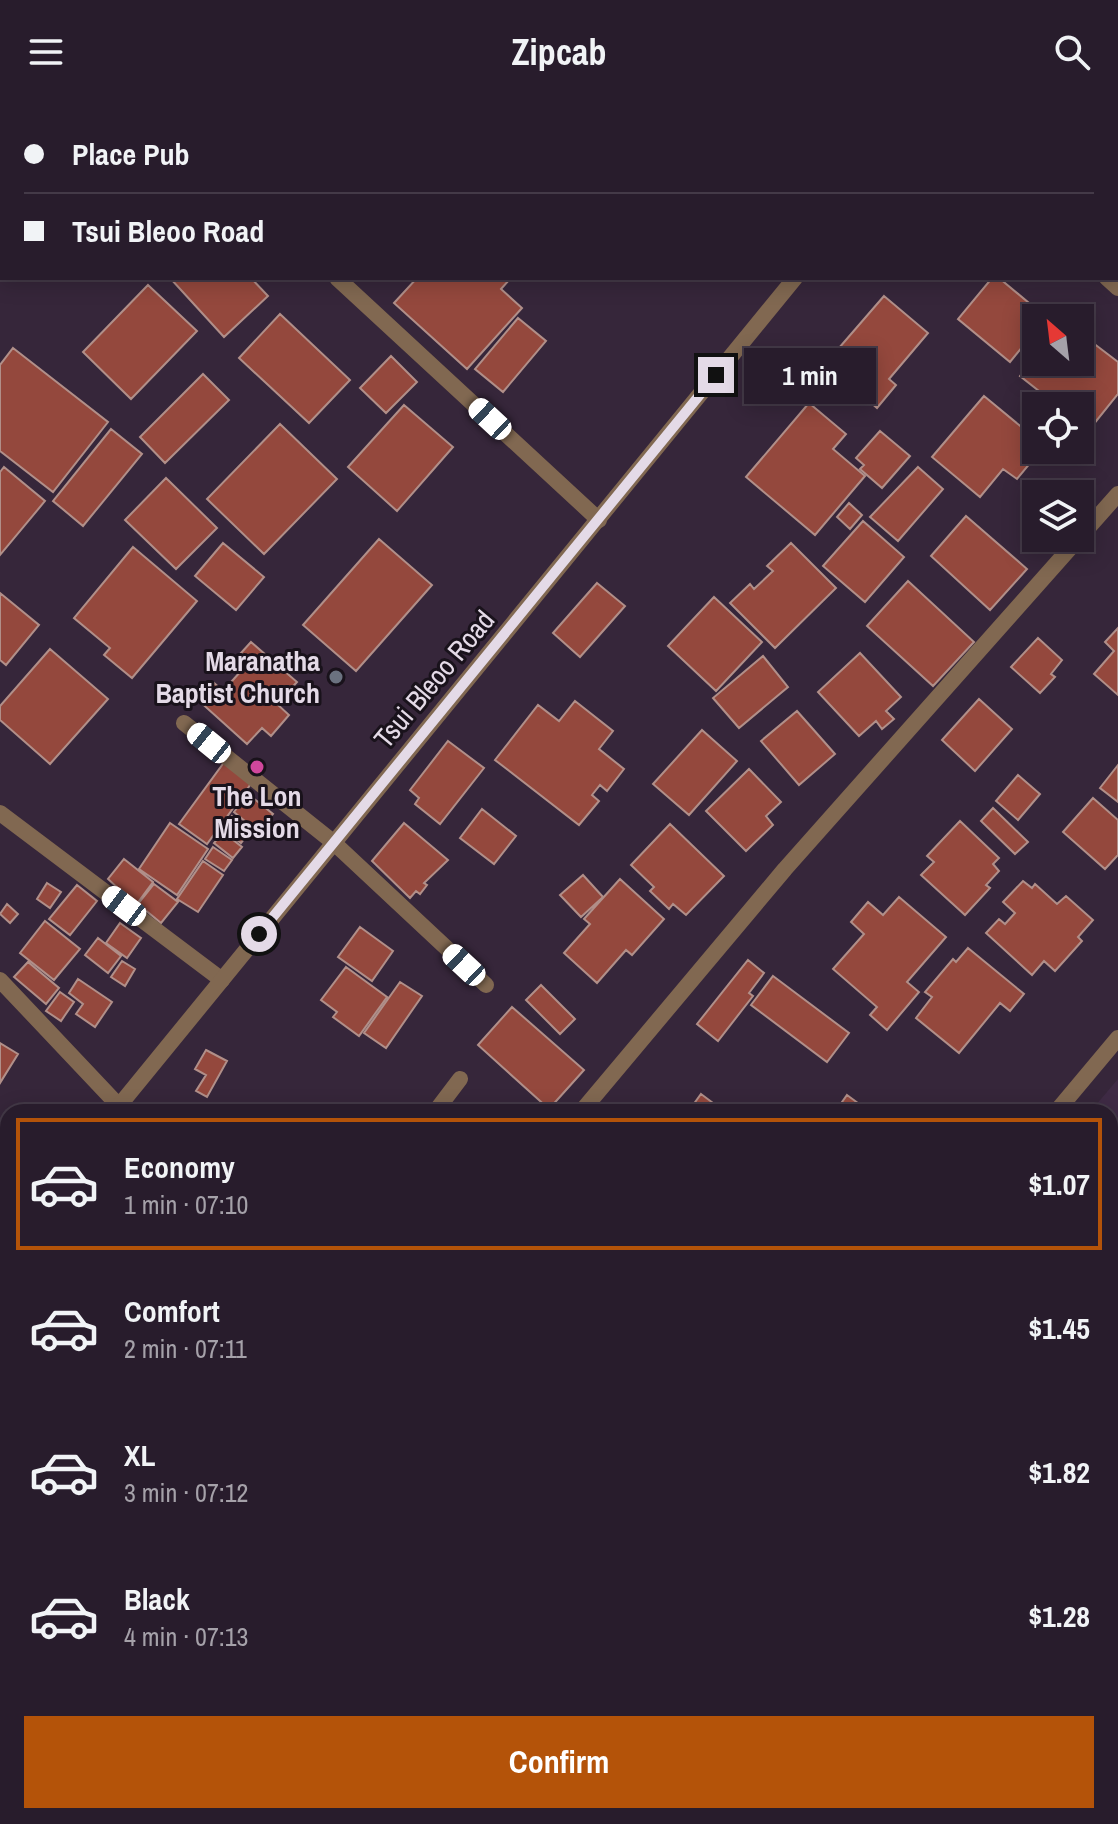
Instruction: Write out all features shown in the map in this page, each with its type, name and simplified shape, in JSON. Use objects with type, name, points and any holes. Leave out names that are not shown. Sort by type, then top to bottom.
[{"type":"street","points":[[339,280],[599,520]]},
{"type":"street","name":"Tsui Bleoo Road","points":[[126,1104],[333,842],[793,280]]},
{"type":"street","points":[[1094,522],[1118,494]]},
{"type":"street","points":[[588,1104],[785,869],[1068,552]]},
{"type":"street","points":[[184,723],[333,842],[486,985]]},
{"type":"street","points":[[0,813],[222,980]]},
{"type":"street","points":[[0,980],[115,1104]]},
{"type":"street","points":[[1063,1104],[1118,1038]]},
{"type":"street","points":[[441,1104],[460,1079]]},
{"type":"shaded area","points":[[1118,1079],[1118,1104],[1097,1104]]},
{"type":"building","points":[[172,280],[253,280],[268,296],[224,337]]},
{"type":"building","points":[[415,280],[509,280],[501,289],[522,308],[467,369],[394,303]]},
{"type":"building","points":[[990,280],[1001,280],[1030,304],[1022,304],[1022,347],[1010,362],[958,319]]},
{"type":"building","points":[[148,285],[197,331],[131,399],[83,352]]},
{"type":"building","points":[[884,296],[928,333],[889,379],[896,385],[877,408],[826,363]]},
{"type":"building","points":[[280,314],[350,380],[309,423],[239,358]]},
{"type":"building","points":[[518,318],[546,341],[503,392],[475,369]]},
{"type":"building","points":[[1094,344],[1118,362],[1118,394],[1094,424],[1094,392],[1040,392],[1020,376],[1022,374],[1022,376],[1094,376]]},
{"type":"building","points":[[13,348],[108,422],[53,492],[0,451],[0,365]]},
{"type":"building","points":[[391,356],[417,382],[386,413],[360,388]]},
{"type":"building","points":[[203,374],[229,400],[165,463],[140,437]]},
{"type":"building","points":[[984,396],[1022,427],[1022,464],[1029,464],[1017,479],[1003,469],[980,497],[932,457]]},
{"type":"building","points":[[809,403],[846,434],[833,449],[865,476],[815,535],[746,477]]},
{"type":"building","points":[[404,405],[453,447],[397,511],[348,467]]},
{"type":"building","points":[[280,424],[337,479],[264,554],[207,499]]},
{"type":"building","points":[[111,429],[142,454],[83,526],[53,501]]},
{"type":"building","points":[[880,431],[910,456],[882,488],[860,469],[864,465],[856,458]]},
{"type":"building","points":[[4,467],[45,501],[0,555],[0,472]]},
{"type":"building","points":[[918,467],[943,489],[898,541],[870,517]]},
{"type":"building","points":[[166,478],[217,528],[176,569],[125,520]]},
{"type":"building","points":[[849,503],[862,515],[850,529],[837,517]]},
{"type":"building","points":[[966,516],[1027,569],[990,610],[931,556]]},
{"type":"building","points":[[863,521],[904,557],[865,602],[823,566]]},
{"type":"building","points":[[379,539],[432,585],[356,671],[303,625]]},
{"type":"building","points":[[223,543],[264,577],[236,610],[195,576]]},
{"type":"building","points":[[791,543],[836,588],[775,648],[730,603],[750,584],[754,589],[773,571],[767,566]]},
{"type":"building","points":[[133,547],[197,601],[132,678],[104,655],[110,648],[74,618]]},
{"type":"building","points":[[908,581],[974,642],[933,686],[867,626]]},
{"type":"building","points":[[597,583],[625,606],[580,657],[553,633]]},
{"type":"building","points":[[0,593],[39,625],[6,665],[0,660]]},
{"type":"building","points":[[714,597],[762,642],[716,691],[668,646]]},
{"type":"building","points":[[1118,628],[1118,695],[1094,674],[1114,651],[1105,642]]},
{"type":"building","points":[[1038,638],[1062,660],[1051,674],[1055,677],[1040,693],[1011,667]]},
{"type":"building","points":[[251,642],[297,682],[277,704],[289,715],[271,736],[262,728],[247,744],[198,700],[214,683],[223,691],[250,661],[241,653]]},
{"type":"building","points":[[50,649],[108,699],[50,764],[0,720],[0,706]]},
{"type":"building","points":[[860,653],[901,697],[886,711],[894,719],[882,729],[876,721],[859,736],[818,692]]},
{"type":"building","points":[[763,656],[788,687],[739,728],[713,698]]},
{"type":"building","points":[[979,699],[1012,729],[975,771],[942,740]]},
{"type":"building","points":[[575,701],[613,731],[599,749],[624,769],[607,791],[600,785],[592,795],[599,801],[579,825],[495,760],[538,705],[559,721]]},
{"type":"building","points":[[797,711],[835,754],[799,785],[761,741]]},
{"type":"building","points":[[702,730],[737,761],[689,815],[653,784]]},
{"type":"building","points":[[448,741],[484,768],[440,824],[415,804],[419,798],[410,790]]},
{"type":"building","points":[[225,761],[253,781],[207,844],[179,824]]},
{"type":"building","points":[[1118,765],[1118,802],[1100,788]]},
{"type":"building","points":[[749,769],[781,802],[766,816],[773,825],[746,851],[706,811]]},
{"type":"building","points":[[1018,775],[1040,794],[1018,820],[996,801]]},
{"type":"building","points":[[248,794],[273,814],[258,832],[234,812]]},
{"type":"building","points":[[1093,798],[1118,820],[1118,855],[1105,869],[1063,832]]},
{"type":"building","points":[[993,808],[1028,842],[1015,854],[981,821]]},
{"type":"building","points":[[482,809],[516,836],[494,864],[460,838]]},
{"type":"building","points":[[232,816],[251,830],[241,843],[223,829]]},
{"type":"building","points":[[960,821],[999,858],[993,864],[999,871],[986,885],[990,888],[965,915],[921,875],[934,862],[927,856]]},
{"type":"building","points":[[170,823],[208,849],[177,895],[139,869]]},
{"type":"building","points":[[404,823],[448,860],[424,883],[427,885],[420,894],[416,891],[410,898],[372,861]]},
{"type":"building","points":[[670,824],[724,876],[686,915],[673,904],[669,909],[650,891],[654,887],[631,865]]},
{"type":"building","points":[[223,832],[242,847],[233,858],[214,843]]},
{"type":"building","points":[[213,847],[232,860],[224,871],[205,859]]},
{"type":"building","points":[[124,859],[153,882],[136,905],[108,879]]},
{"type":"building","points":[[203,861],[223,875],[198,912],[177,899]]},
{"type":"building","points":[[583,875],[603,897],[581,917],[560,895]]},
{"type":"building","points":[[620,879],[664,919],[632,955],[626,950],[597,983],[564,953],[590,924],[584,919]]},
{"type":"building","points":[[1023,881],[1032,888],[1035,884],[1057,904],[1066,896],[1093,920],[1078,937],[1082,941],[1055,971],[1044,961],[1032,975],[986,933],[999,919],[1005,924],[1015,913],[1003,902]]},
{"type":"building","points":[[47,883],[61,892],[50,908],[37,899]]},
{"type":"building","points":[[154,884],[178,902],[161,923],[138,904]]},
{"type":"building","points":[[77,885],[97,901],[70,935],[49,919]]},
{"type":"building","points":[[899,897],[946,937],[907,982],[919,992],[887,1030],[870,1015],[877,1007],[833,969],[864,934],[851,922],[868,902],[883,915]]},
{"type":"building","points":[[7,904],[18,914],[10,923],[0,914]]},
{"type":"building","points":[[45,921],[80,949],[54,980],[20,953]]},
{"type":"building","points":[[120,923],[141,938],[127,958],[106,943]]},
{"type":"building","points":[[360,927],[393,951],[372,981],[338,957]]},
{"type":"building","points":[[98,938],[121,956],[108,973],[85,955]]},
{"type":"building","points":[[968,948],[1024,994],[1010,1011],[1000,1003],[959,1053],[916,1018],[932,997],[925,992],[953,959],[956,962]]},
{"type":"building","points":[[748,960],[764,973],[749,993],[753,996],[718,1041],[697,1024]]},
{"type":"building","points":[[122,961],[135,969],[125,986],[111,977]]},
{"type":"building","points":[[28,962],[59,988],[46,1004],[14,977]]},
{"type":"building","points":[[346,967],[387,997],[359,1036],[333,1017],[337,1012],[321,1000]]},
{"type":"building","points":[[773,976],[849,1033],[827,1062],[751,1005]]},
{"type":"building","points":[[78,979],[112,1002],[95,1027],[76,1014],[83,1004],[69,993]]},
{"type":"building","points":[[400,982],[422,996],[386,1048],[364,1033]]},
{"type":"building","points":[[541,985],[575,1019],[560,1034],[526,1000]]},
{"type":"building","points":[[60,992],[74,1002],[61,1021],[46,1011]]},
{"type":"building","points":[[512,1007],[584,1070],[553,1104],[543,1104],[478,1045]]},
{"type":"building","points":[[0,1043],[18,1054],[0,1083]]},
{"type":"building","points":[[206,1050],[227,1061],[207,1097],[196,1091],[206,1075],[195,1069]]},
{"type":"building","points":[[701,1094],[714,1104],[694,1104]]},
{"type":"building","points":[[847,1095],[859,1104],[841,1104]]},
{"type":"place","name":"Maranatha Baptist Church","points":[[336,677]]},
{"type":"place","name":"The Lon Mission","points":[[257,767]]},
{"type":"route","points":[[259,934],[716,375]]}]
